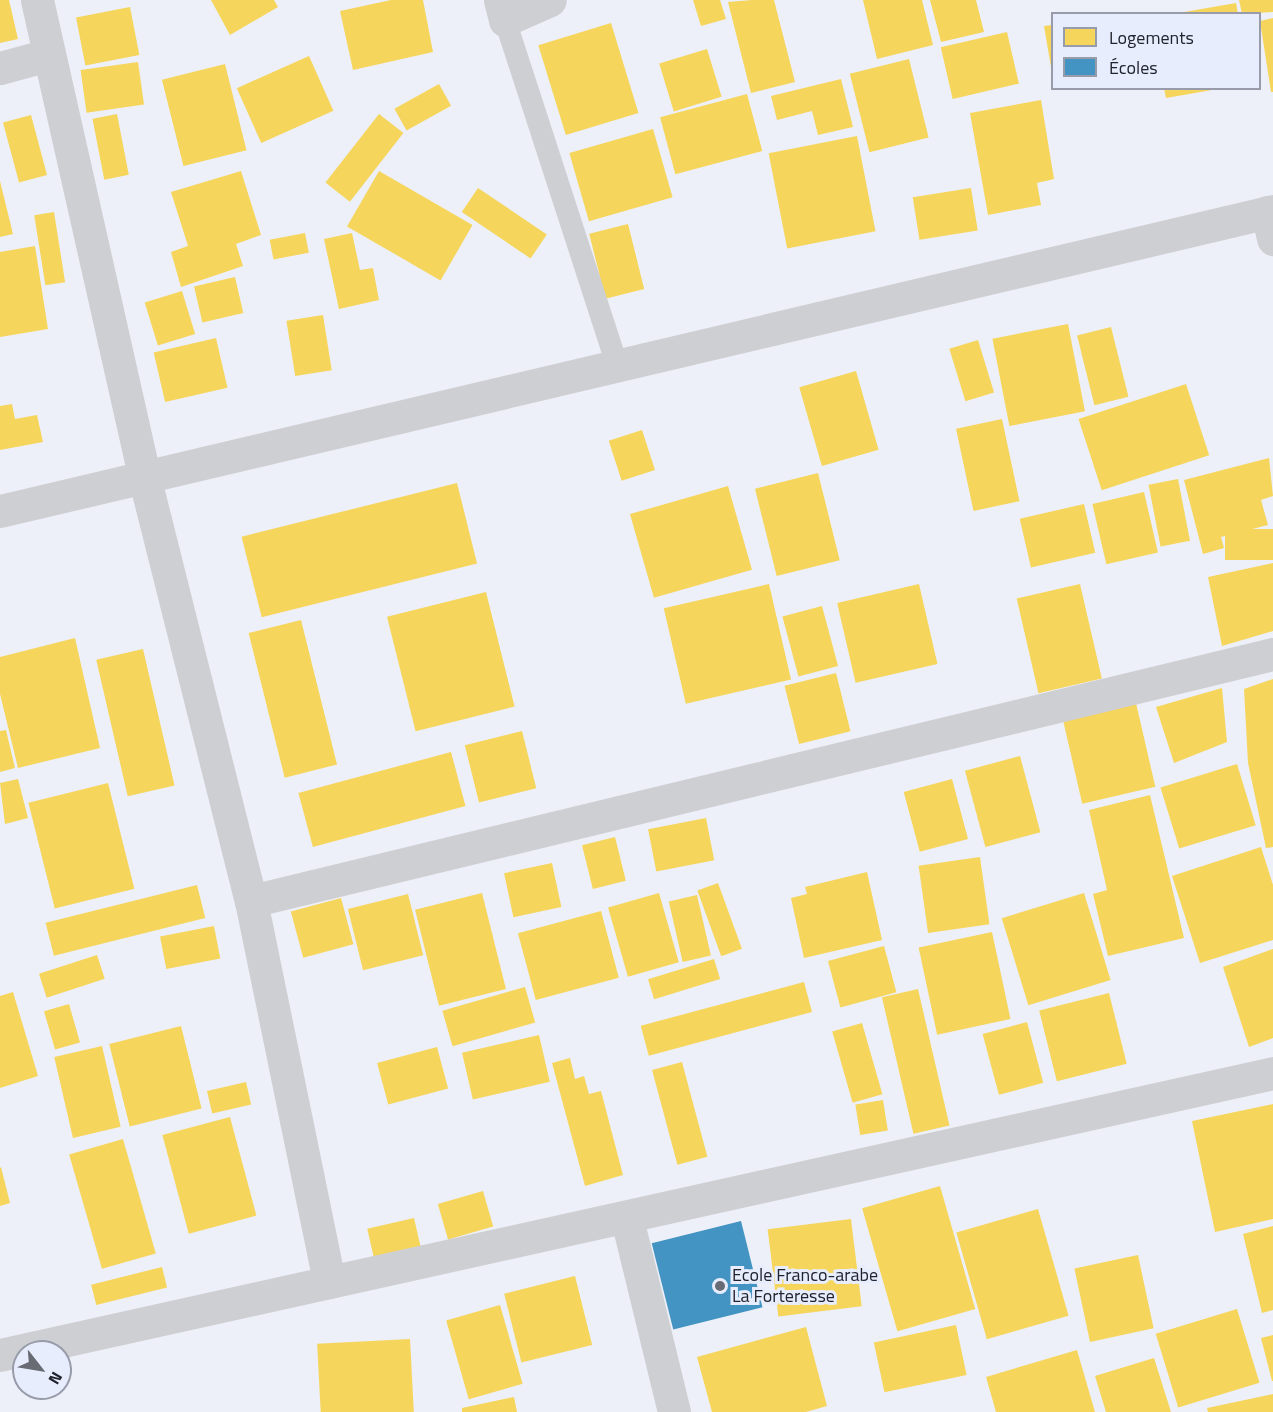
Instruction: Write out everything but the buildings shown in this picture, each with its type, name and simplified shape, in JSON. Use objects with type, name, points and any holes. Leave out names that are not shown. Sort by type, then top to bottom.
[{"type":"street","points":[[38,0],[48,55],[144,476],[251,901],[329,1282]]},
{"type":"street","points":[[502,10],[550,0]]},
{"type":"street","points":[[0,68],[48,55]]},
{"type":"street","points":[[0,511],[617,365],[1271,221]]},
{"type":"street","points":[[251,901],[1273,654]]},
{"type":"street","points":[[0,1355],[329,1282],[627,1220],[1273,1073]]},
{"type":"street","points":[[627,1220],[674,1412]]},
{"type":"lane","points":[[502,10],[617,365]]},
{"type":"place","name":"Ecole Franco-arabe La Forteresse","points":[[720,1286]]}]
